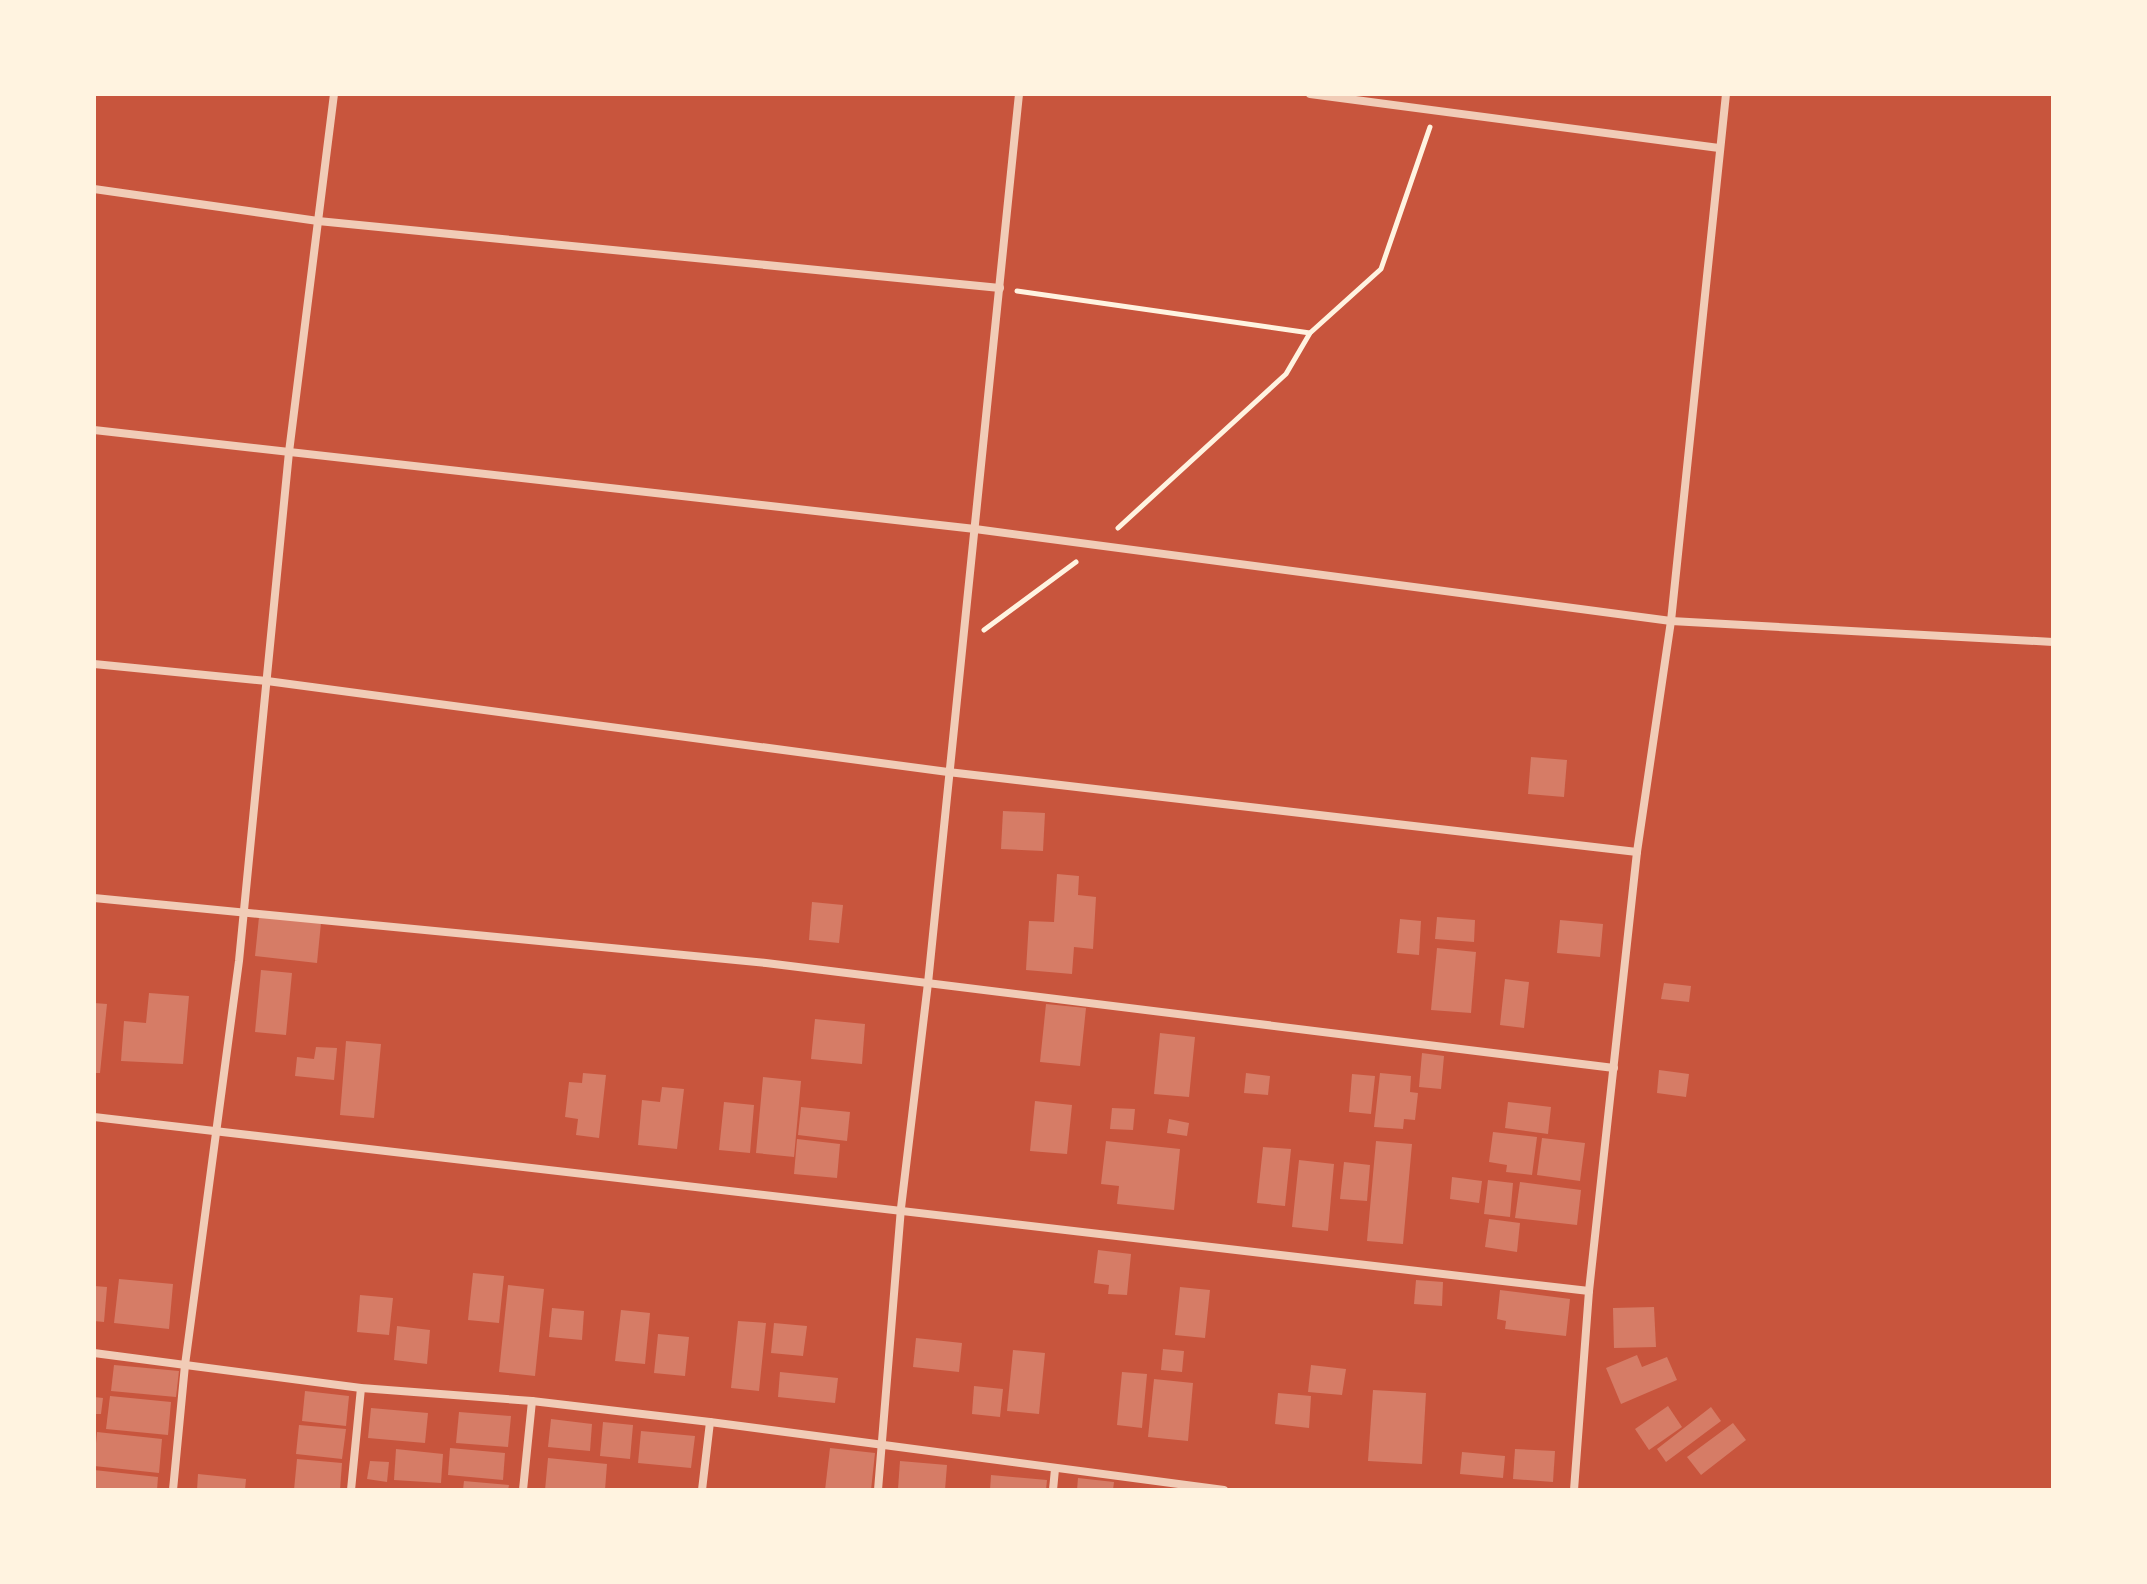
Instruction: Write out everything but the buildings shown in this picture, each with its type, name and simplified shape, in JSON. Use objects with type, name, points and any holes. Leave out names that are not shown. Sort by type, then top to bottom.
[{"type":"street","points":[[173,1490],[185,1365],[219,1130],[245,913],[289,452],[334,94]]},
{"type":"street","points":[[878,1490],[901,1208],[928,983],[1019,94]]},
{"type":"street","points":[[1310,94],[1719,148]]},
{"type":"street","points":[[1574,1490],[1589,1291],[1637,852],[1671,621],[1726,94]]},
{"type":"street","points":[[94,189],[318,221],[1000,288]]},
{"type":"street","points":[[94,430],[975,529],[1671,621],[2053,642]]},
{"type":"street","points":[[94,664],[267,681],[948,772],[1637,852]]},
{"type":"street","points":[[94,898],[766,963],[1614,1068]]},
{"type":"street","points":[[94,1117],[901,1208],[1589,1291]]},
{"type":"street","points":[[94,1353],[361,1388],[532,1401],[710,1422],[1224,1490]]},
{"type":"street","points":[[351,1490],[361,1388]]},
{"type":"street","points":[[523,1490],[532,1401]]},
{"type":"street","points":[[702,1490],[710,1422]]},
{"type":"street","points":[[1053,1490],[1055,1469]]},
{"type":"path","points":[[961,647],[1098,546],[1286,374],[1310,333],[1381,269],[1435,114]]},
{"type":"path","points":[[1000,288],[1310,333]]}]
